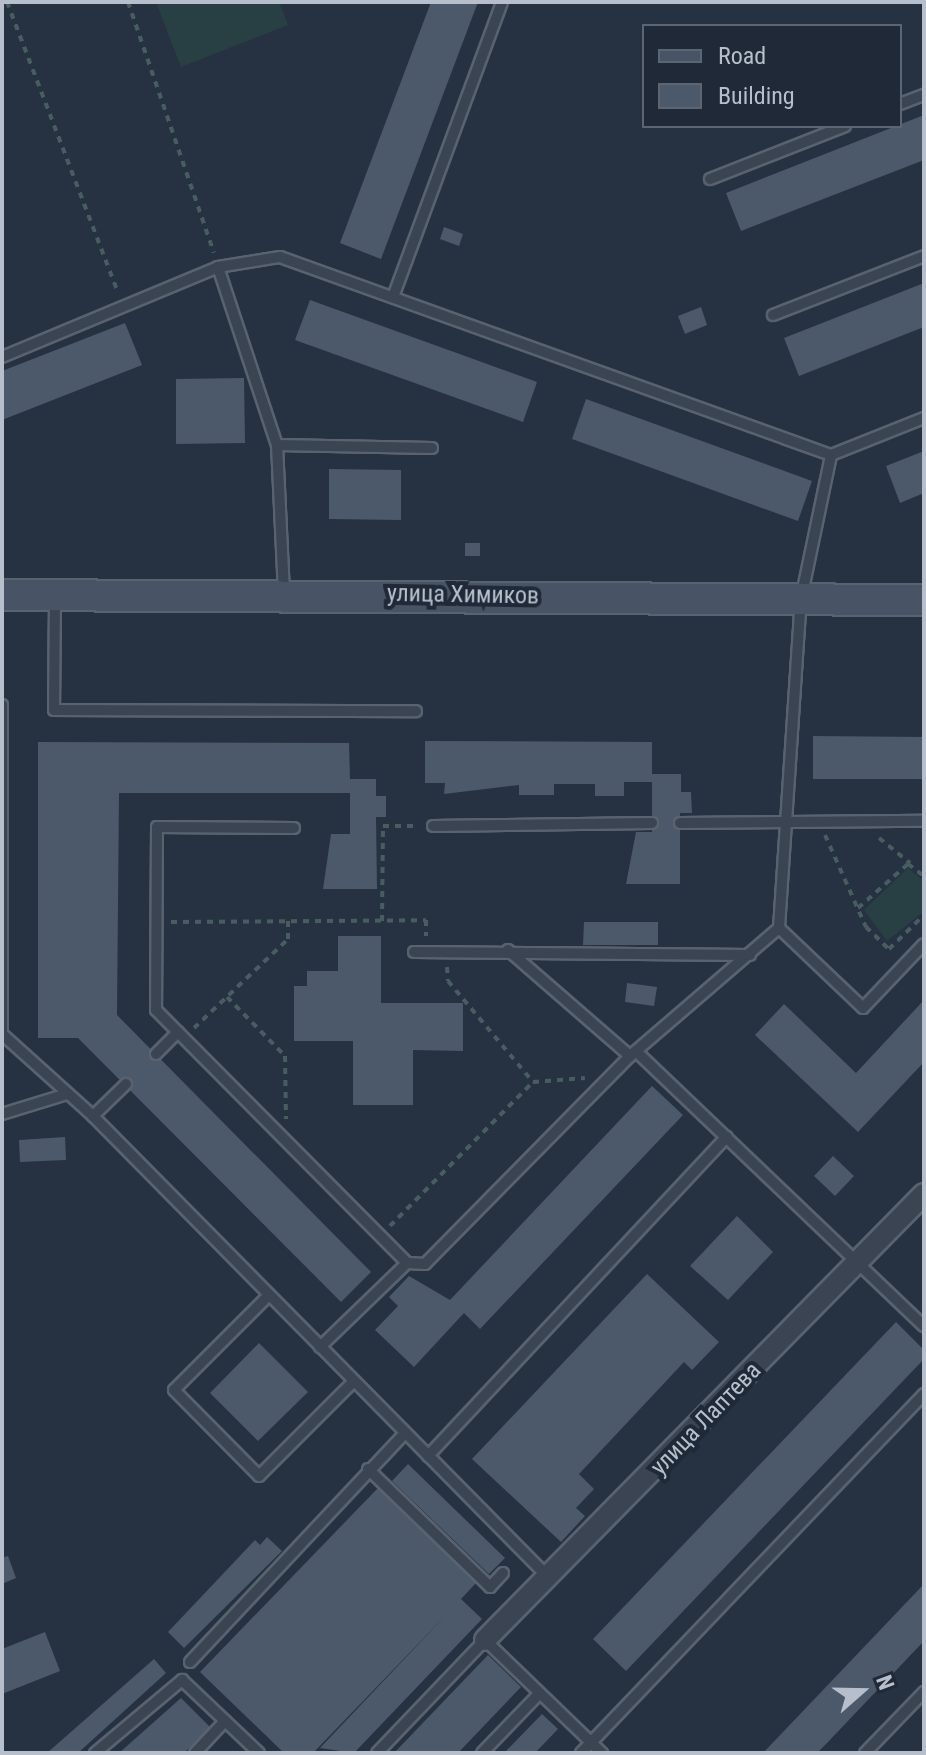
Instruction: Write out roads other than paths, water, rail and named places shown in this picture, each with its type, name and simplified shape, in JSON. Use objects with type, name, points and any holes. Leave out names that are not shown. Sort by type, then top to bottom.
[{"type":"main road","name":"улица Химиков","points":[[2,595],[284,593],[924,600]]},
{"type":"street","name":"улица Лаптева","points":[[485,1640],[550,1580],[924,1194]]},
{"type":"lane","points":[[393,297],[502,2]]},
{"type":"lane","points":[[902,103],[924,95]]},
{"type":"lane","points":[[710,179],[840,128]]},
{"type":"lane","points":[[773,315],[924,256]]},
{"type":"lane","points":[[2,357],[124,309],[218,267],[280,257],[831,455],[924,418]]},
{"type":"lane","points":[[218,267],[277,445],[284,593]]},
{"type":"lane","points":[[277,445],[432,448]]},
{"type":"lane","points":[[294,828],[157,827],[156,1010],[407,1263],[425,1264],[610,1076],[779,928],[790,823],[801,599],[831,455]]},
{"type":"lane","points":[[55,595],[54,710],[416,711]]},
{"type":"lane","points":[[2,705],[2,1041]]},
{"type":"lane","points":[[680,823],[924,821]]},
{"type":"lane","points":[[433,826],[652,823]]},
{"type":"lane","points":[[779,928],[863,1008],[924,944]]},
{"type":"lane","points":[[414,952],[508,949],[750,955]]},
{"type":"lane","points":[[508,949],[635,1055],[726,1137],[924,1326]]},
{"type":"lane","points":[[2,1034],[93,1116],[550,1580]]},
{"type":"lane","points":[[156,1054],[181,1035]]},
{"type":"lane","points":[[93,1116],[126,1084]]},
{"type":"lane","points":[[2,1114],[67,1094]]},
{"type":"lane","points":[[428,1456],[726,1137]]},
{"type":"lane","points":[[320,1347],[407,1263]]},
{"type":"lane","points":[[269,1295],[174,1390],[259,1476],[354,1381]]},
{"type":"lane","points":[[581,1753],[924,1394]]},
{"type":"lane","points":[[190,1662],[405,1433]]},
{"type":"lane","points":[[368,1469],[490,1587],[503,1573]]},
{"type":"lane","points":[[377,1753],[485,1640],[602,1753]]},
{"type":"lane","points":[[95,1753],[182,1680],[259,1753]]},
{"type":"lane","points":[[865,1753],[924,1692]]},
{"type":"lane","points":[[482,1753],[540,1693]]},
{"type":"lane","points":[[195,1753],[225,1721]]}]
